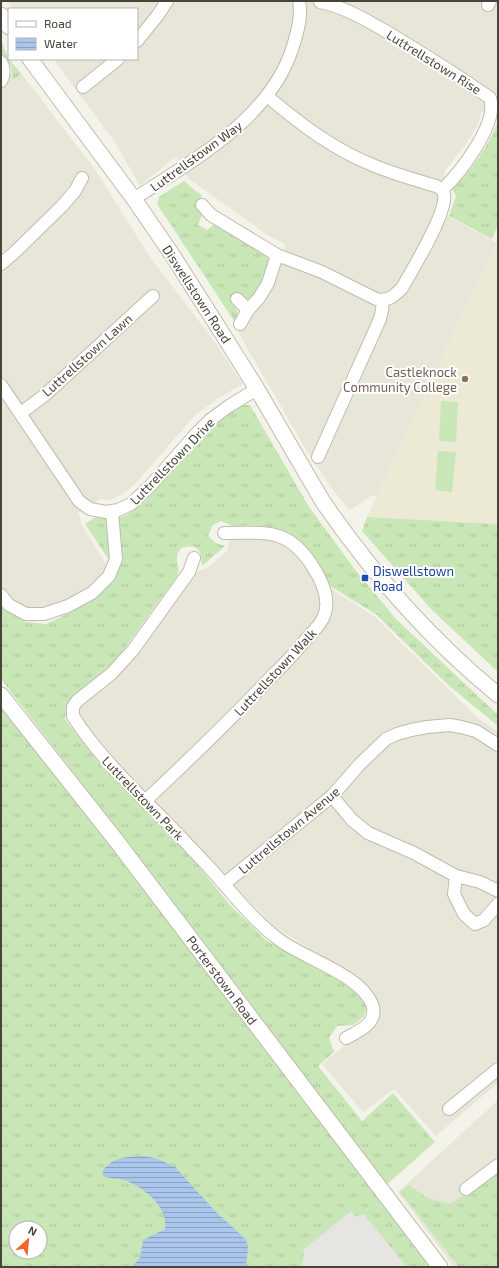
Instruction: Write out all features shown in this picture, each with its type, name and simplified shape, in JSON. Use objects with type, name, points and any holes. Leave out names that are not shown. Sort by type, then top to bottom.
[{"type":"street","points":[[138,40],[167,1]]},
{"type":"street","name":"Luttrellstown Way","points":[[134,200],[219,142],[244,122],[267,96],[284,70],[292,49],[298,27],[299,1]]},
{"type":"street","name":"Luttrellstown Rise","points":[[320,2],[336,5],[396,38],[444,67],[490,98],[495,112],[494,118],[477,150],[466,165],[442,190]]},
{"type":"street","name":"Diswellstown Road","points":[[31,60],[134,200],[171,253],[257,389],[323,502],[339,525],[396,596],[468,669],[498,695]]},
{"type":"street","points":[[83,87],[117,60]]},
{"type":"street","points":[[1,62],[4,69],[4,75],[1,81]]},
{"type":"street","points":[[202,205],[207,220],[277,255],[322,272],[376,299],[382,301],[395,294],[402,288],[432,234],[444,204],[445,195],[442,190],[436,186],[376,167],[339,149],[314,134],[267,96]]},
{"type":"street","points":[[1,264],[62,206],[75,191],[82,178]]},
{"type":"street","points":[[240,324],[248,310],[268,283],[277,255]]},
{"type":"street","name":"Luttrellstown Lawn","points":[[20,413],[46,394],[153,296]]},
{"type":"street","points":[[236,299],[248,310]]},
{"type":"street","points":[[318,457],[380,319],[382,301]]},
{"type":"street","points":[[1,386],[79,501],[90,509],[112,512],[116,559],[109,576],[92,593],[68,606],[44,614],[26,614],[9,605],[1,595]]},
{"type":"street","name":"Luttrellstown Drive","points":[[112,512],[124,508],[136,500],[210,420],[229,406],[257,389]]},
{"type":"street","name":"Luttrellstown Walk","points":[[145,801],[232,718],[284,664],[319,625],[325,615],[326,596],[316,570],[306,556],[293,543],[275,534],[259,532],[224,533]]},
{"type":"street","name":"Luttrellstown Park","points":[[194,558],[189,572],[133,650],[111,674],[77,701],[73,707],[73,716],[107,761],[246,909],[277,938],[294,950],[345,977],[359,987],[369,997],[373,1006],[373,1017],[368,1025],[346,1038]]},
{"type":"street","name":"Porterstown Road","points":[[1,695],[115,839],[440,1267]]},
{"type":"street","name":"Luttrellstown Avenue","points":[[224,884],[332,796],[359,765],[386,739],[397,734],[428,727],[450,725],[476,731],[498,745]]},
{"type":"street","points":[[332,796],[352,820],[368,832],[414,853],[456,876],[480,882],[498,891]]},
{"type":"street","points":[[456,876],[454,894],[464,914],[475,924],[484,920],[498,904]]},
{"type":"street","points":[[450,1109],[498,1069]]},
{"type":"street","points":[[466,1189],[498,1165]]},
{"type":"shaded area","points":[[8,1],[498,1],[498,98],[481,113],[478,124],[466,144],[444,172],[447,194],[442,213],[497,243],[377,496],[371,496],[352,509],[348,509],[328,483],[305,448],[238,332],[265,291],[286,245],[266,234],[189,179],[176,156],[140,186],[114,141],[54,60],[138,60],[138,8],[12,8]]},
{"type":"shaded area","points":[[17,68],[94,168],[150,257],[214,341],[243,384],[217,399],[195,415],[135,484],[124,493],[111,500],[101,499],[78,513],[83,527],[111,572],[92,592],[26,613],[1,595],[1,84]]},
{"type":"shaded area","name":"Castleknock Community College","points":[[498,242],[498,524],[367,517]]},
{"type":"shaded area","points":[[231,530],[275,533],[329,588],[374,616],[478,718],[498,732],[498,1083],[436,1136],[394,1089],[363,1112],[322,1064],[352,1039],[378,1010],[331,962],[275,927],[109,760],[76,715],[81,699],[112,674],[191,572],[197,572],[209,567],[227,551]]},
{"type":"shaded area","points":[[498,1100],[498,1267],[454,1267],[398,1192]]},
{"type":"shaded area","points":[[351,1211],[356,1217],[364,1214],[407,1267],[302,1267],[304,1249]]},
{"type":"green space","points":[[1,42],[8,60],[10,60],[21,74],[13,80],[11,66],[1,54]]},
{"type":"green space","points":[[498,122],[498,225],[492,239],[449,216],[456,196],[452,189],[478,158],[489,141]]},
{"type":"green space","points":[[184,181],[202,196],[196,206],[202,215],[198,225],[207,230],[215,224],[264,254],[268,258],[269,263],[260,288],[251,298],[247,299],[239,294],[231,302],[238,312],[235,322],[157,204],[159,197]]},
{"type":"green space","points":[[441,401],[458,402],[456,442],[439,441]]},
{"type":"green space","points":[[245,405],[250,405],[309,507],[353,567],[396,619],[498,715],[498,726],[447,684],[377,615],[330,586],[317,564],[275,529],[249,525],[234,527],[221,521],[213,525],[208,536],[216,543],[225,546],[202,566],[201,556],[198,549],[191,546],[181,548],[177,556],[179,571],[178,575],[116,660],[67,704],[65,719],[98,762],[184,848],[229,904],[267,941],[342,980],[357,993],[367,1007],[364,1016],[353,1025],[337,1026],[329,1038],[334,1052],[318,1066],[362,1121],[393,1093],[435,1142],[385,1186],[124,838],[1,679],[1,607],[26,622],[46,624],[71,612],[109,582],[117,572],[85,524],[96,517],[118,518],[125,516],[134,510],[157,488],[203,434],[230,412]]},
{"type":"green space","points":[[438,451],[456,452],[452,492],[435,490]]},
{"type":"green space","points":[[367,517],[498,524],[498,672],[431,609],[362,531]]},
{"type":"green space","points":[[1,695],[433,1267],[1,1267]]},
{"type":"green space","points":[[498,1174],[498,1267],[459,1267],[400,1192],[409,1185],[427,1198],[450,1204]]},
{"type":"water","points":[[145,1156],[158,1159],[175,1167],[215,1211],[246,1240],[248,1248],[246,1267],[131,1267],[140,1258],[143,1240],[165,1229],[163,1213],[159,1205],[146,1192],[124,1180],[103,1176],[103,1170],[107,1165],[122,1158]]},
{"type":"place","name":"Castleknock Community College","points":[[465,379]]},
{"type":"place","name":"Diswellstown Road","points":[[365,578]]}]
